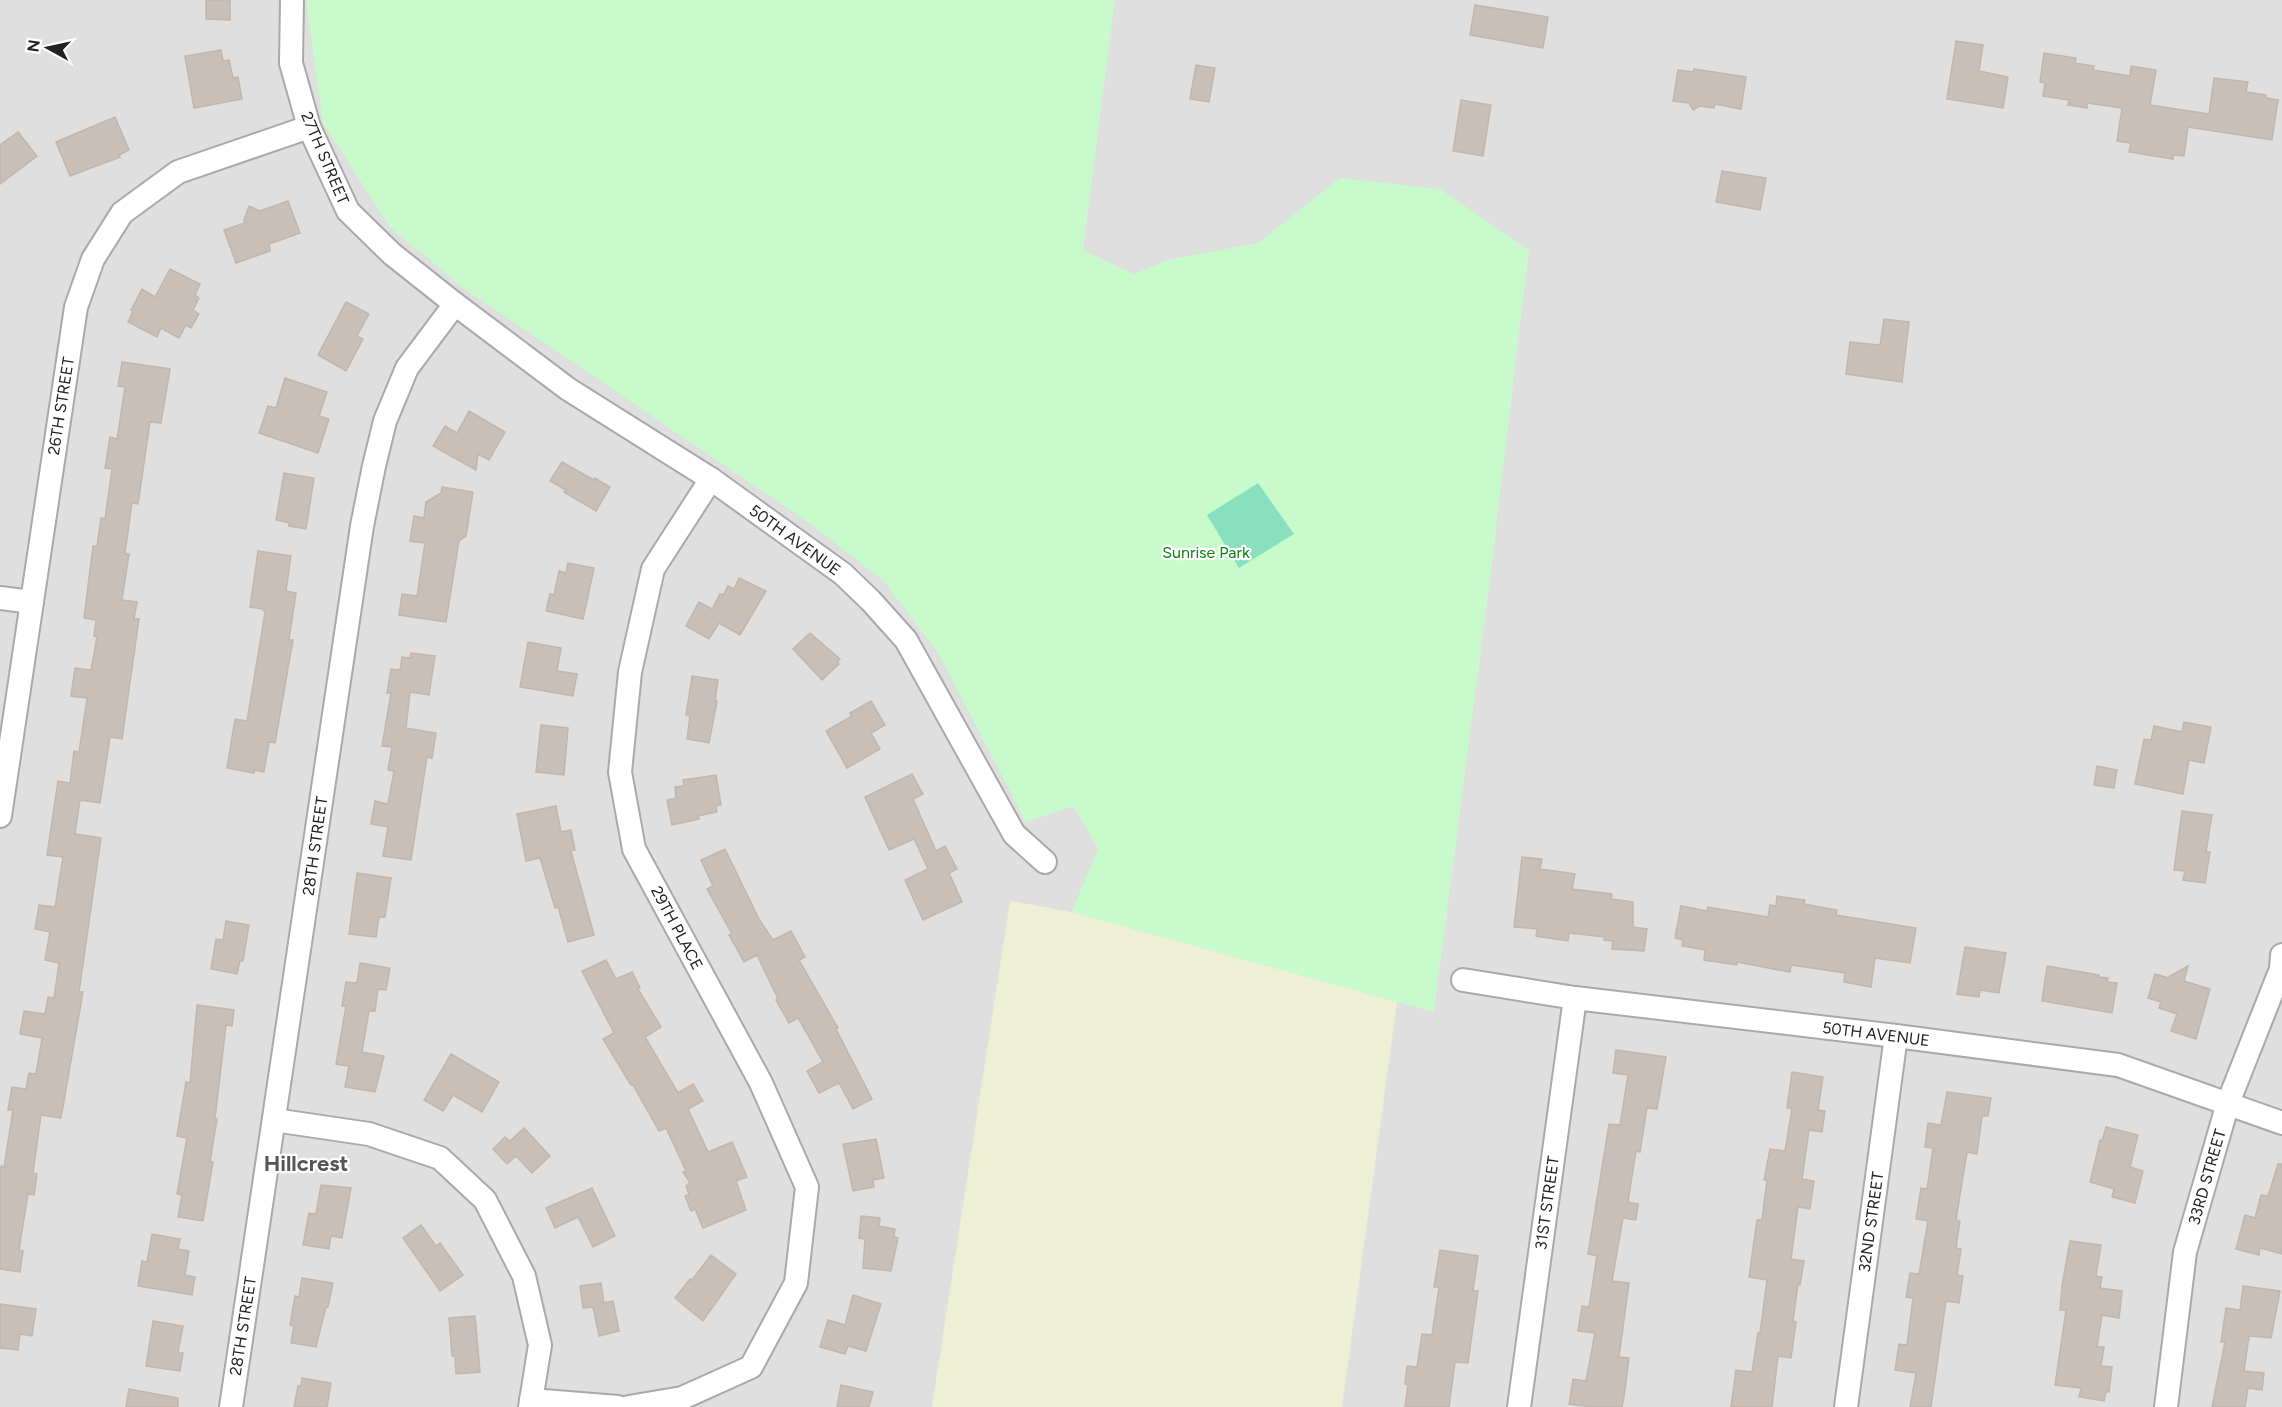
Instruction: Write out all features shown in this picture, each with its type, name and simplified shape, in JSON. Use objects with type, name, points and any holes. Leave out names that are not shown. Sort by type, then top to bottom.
[{"type":"street","name":"27TH STREET","points":[[292,0],[291,63],[309,127],[348,211],[392,254],[454,304]]},
{"type":"street","name":"26TH STREET","points":[[0,816],[76,307],[93,259],[122,213],[178,172],[309,127]]},
{"type":"street","name":"50TH AVENUE","points":[[454,304],[568,389],[711,479],[843,574],[906,640],[1014,834],[1045,862]]},
{"type":"street","name":"28TH STREET","points":[[231,1407],[362,526],[374,466],[385,421],[407,368],[454,304]]},
{"type":"street","name":"29TH PLACE","points":[[629,1407],[682,1398],[751,1367],[796,1283],[807,1187],[761,1083],[634,849],[620,772],[630,672],[653,569],[711,479]]},
{"type":"street","points":[[0,598],[32,602]]},
{"type":"street","name":"33RD STREET","points":[[2166,1407],[2185,1252],[2228,1103],[2281,969],[2282,955]]},
{"type":"street","name":"50TH AVENUE","points":[[1463,980],[1575,998],[2118,1065],[2282,1123]]},
{"type":"street","name":"31ST STREET","points":[[1519,1407],[1575,998]]},
{"type":"street","name":"32ND STREET","points":[[1846,1407],[1896,1036]]},
{"type":"street","points":[[274,1120],[369,1134],[440,1158],[484,1200],[524,1276],[540,1345],[531,1403],[618,1407]]},
{"type":"shaded area","points":[[0,0],[2282,0],[2282,1407],[0,1407]]},
{"type":"green space","name":"Sunrise Park","points":[[306,0],[1115,0],[1083,250],[1134,274],[1167,260],[1258,243],[1340,178],[1440,189],[1529,250],[1489,587],[1434,1012],[1072,912],[1098,848],[1073,806],[1026,822],[940,656],[885,582],[812,525],[462,287],[390,227],[323,123]]},
{"type":"green space","points":[[1258,483],[1294,534],[1239,568],[1207,515]]},
{"type":"green space","points":[[1010,901],[1072,912],[1397,1002],[1342,1407],[932,1407]]},
{"type":"building","points":[[206,0],[230,0],[230,20],[206,19]]},
{"type":"building","points":[[1475,5],[1548,17],[1543,48],[1470,35]]},
{"type":"building","points":[[1956,41],[1983,45],[1979,71],[2008,77],[2003,108],[1947,99]]},
{"type":"building","points":[[221,50],[223,61],[229,60],[233,78],[238,77],[242,99],[194,108],[185,56]]},
{"type":"building","points":[[2044,53],[2076,58],[2075,63],[2094,66],[2093,70],[2130,76],[2131,66],[2156,70],[2150,105],[2209,114],[2214,78],[2248,82],[2246,92],[2266,95],[2266,98],[2278,100],[2272,140],[2188,127],[2184,156],[2173,155],[2173,159],[2129,152],[2131,143],[2117,141],[2122,108],[2087,103],[2087,108],[2068,105],[2069,100],[2043,96],[2045,83],[2040,82]]},
{"type":"building","points":[[1196,65],[1215,68],[1209,102],[1190,99]]},
{"type":"building","points":[[1694,69],[1746,77],[1741,109],[1715,104],[1714,108],[1700,106],[1693,110],[1689,103],[1673,101],[1678,70],[1693,72]]},
{"type":"building","points":[[1461,100],[1491,105],[1483,156],[1453,151]]},
{"type":"building","points":[[115,117],[129,150],[119,155],[120,157],[70,176],[56,142]]},
{"type":"building","points":[[18,132],[37,156],[0,184],[0,145]]},
{"type":"building","points":[[1722,171],[1766,178],[1760,210],[1716,202]]},
{"type":"building","points":[[288,201],[300,233],[269,244],[270,251],[236,263],[224,230],[245,223],[249,206],[260,211]]},
{"type":"building","points":[[170,269],[200,284],[195,295],[199,298],[193,310],[199,314],[191,328],[186,325],[179,338],[161,328],[157,337],[128,322],[133,311],[131,310],[142,289],[155,297]]},
{"type":"building","points":[[346,302],[369,314],[357,336],[363,339],[346,371],[318,355]]},
{"type":"building","points":[[1884,319],[1909,322],[1902,382],[1846,374],[1850,342],[1880,345]]},
{"type":"building","points":[[122,362],[170,369],[161,423],[150,422],[138,504],[132,503],[125,553],[129,554],[122,600],[137,602],[134,619],[139,619],[122,739],[110,737],[100,803],[80,800],[75,834],[101,838],[79,992],[83,992],[61,1118],[41,1115],[33,1173],[37,1174],[34,1195],[28,1194],[19,1250],[23,1251],[20,1272],[0,1269],[0,1166],[4,1167],[13,1110],[8,1110],[12,1087],[26,1089],[29,1073],[36,1074],[42,1038],[20,1034],[24,1011],[45,1014],[48,997],[54,998],[59,963],[45,960],[50,932],[35,929],[39,905],[55,907],[63,857],[47,855],[58,781],[70,783],[74,751],[79,752],[87,698],[71,696],[75,668],[91,670],[97,637],[94,636],[96,620],[84,618],[93,546],[97,546],[101,518],[105,519],[112,469],[105,468],[110,437],[117,439],[125,387],[118,386]]},
{"type":"building","points":[[285,378],[327,392],[319,416],[329,419],[318,453],[259,433],[268,406],[276,408]]},
{"type":"building","points":[[469,411],[505,432],[489,460],[478,454],[476,470],[433,446],[445,426],[457,433]]},
{"type":"building","points":[[562,462],[610,487],[596,511],[550,481]]},
{"type":"building","points":[[284,473],[314,478],[306,529],[289,526],[289,523],[276,520]]},
{"type":"building","points":[[442,487],[473,492],[466,536],[459,541],[446,622],[399,615],[402,594],[417,596],[425,543],[410,541],[414,516],[424,518],[426,502],[441,493]]},
{"type":"building","points":[[258,551],[291,556],[286,591],[296,593],[289,640],[293,640],[275,743],[269,742],[264,772],[254,770],[254,773],[227,768],[235,719],[247,721],[265,613],[263,609],[250,607]]},
{"type":"building","points":[[568,563],[594,568],[583,619],[546,611],[550,594],[554,595],[559,571],[566,573]]},
{"type":"building","points":[[739,578],[766,591],[740,635],[719,623],[709,639],[686,626],[699,602],[712,609],[720,594],[723,595],[728,586],[734,589]]},
{"type":"building","points":[[810,633],[840,659],[837,662],[839,664],[822,680],[793,649]]},
{"type":"building","points":[[528,642],[561,648],[557,671],[577,674],[573,696],[520,687]]},
{"type":"building","points":[[411,653],[435,656],[429,695],[410,692],[406,728],[436,733],[432,758],[427,757],[411,860],[383,856],[388,827],[371,824],[375,801],[388,804],[394,771],[388,770],[392,747],[382,746],[391,693],[387,693],[391,669],[400,670],[402,657],[410,658]]},
{"type":"building","points":[[692,676],[718,680],[715,701],[717,701],[709,743],[687,739],[690,716],[686,715]]},
{"type":"building","points":[[871,701],[885,725],[871,733],[880,749],[847,768],[826,731],[852,716],[850,713]]},
{"type":"building","points":[[2184,722],[2211,727],[2204,763],[2189,760],[2183,794],[2135,784],[2144,739],[2151,740],[2154,726],[2182,732]]},
{"type":"building","points":[[541,725],[568,728],[564,775],[536,772]]},
{"type":"building","points":[[2097,766],[2117,770],[2114,788],[2094,785]]},
{"type":"building","points":[[912,774],[923,794],[913,799],[936,851],[945,846],[957,869],[949,873],[962,902],[923,920],[905,880],[928,869],[914,839],[889,850],[865,797]]},
{"type":"building","points":[[716,775],[721,805],[716,806],[717,812],[672,825],[667,800],[676,798],[675,787],[684,786],[683,780]]},
{"type":"building","points":[[556,806],[561,832],[571,830],[575,850],[571,851],[594,935],[568,942],[540,858],[526,861],[517,814]]},
{"type":"building","points":[[2182,811],[2212,815],[2206,852],[2210,852],[2205,883],[2183,880],[2185,871],[2174,870]]},
{"type":"building","points":[[725,849],[759,919],[773,940],[791,931],[805,957],[799,960],[838,1028],[836,1029],[872,1099],[853,1109],[839,1083],[819,1093],[807,1071],[823,1062],[798,1018],[789,1023],[776,1000],[778,999],[757,955],[744,962],[729,935],[732,934],[707,889],[713,886],[701,860]]},
{"type":"building","points":[[1522,857],[1542,859],[1540,869],[1575,874],[1572,889],[1612,894],[1611,899],[1633,902],[1633,927],[1647,929],[1644,951],[1612,949],[1613,941],[1604,940],[1605,937],[1569,933],[1568,941],[1536,936],[1537,929],[1514,927]]},
{"type":"building","points":[[357,873],[391,878],[385,917],[379,917],[376,937],[349,934]]},
{"type":"building","points":[[1777,896],[1805,900],[1804,904],[1837,910],[1836,915],[1916,928],[1910,963],[1875,958],[1871,987],[1844,982],[1845,973],[1791,965],[1790,972],[1737,962],[1737,965],[1704,960],[1705,950],[1682,946],[1683,940],[1675,938],[1681,906],[1707,911],[1708,907],[1768,917],[1770,905],[1776,906]]},
{"type":"building","points":[[226,921],[249,925],[243,961],[240,961],[237,974],[211,969],[216,939],[223,940]]},
{"type":"building","points":[[1965,947],[2006,953],[1999,993],[1980,990],[1979,997],[1957,994]]},
{"type":"building","points":[[606,960],[616,979],[632,972],[640,988],[638,989],[661,1027],[645,1037],[678,1093],[693,1084],[703,1101],[688,1109],[708,1152],[732,1142],[747,1177],[736,1181],[746,1210],[703,1228],[695,1209],[691,1211],[685,1196],[689,1194],[686,1186],[690,1183],[683,1172],[686,1171],[666,1128],[659,1131],[603,1039],[614,1033],[582,971]]},
{"type":"building","points":[[360,963],[390,968],[386,990],[378,989],[375,1011],[369,1011],[362,1052],[384,1056],[375,1092],[345,1087],[349,1066],[336,1064],[346,1006],[342,1006],[346,982],[357,983]]},
{"type":"building","points":[[2047,966],[2099,975],[2099,977],[2108,978],[2107,982],[2117,983],[2112,1013],[2042,1001]]},
{"type":"building","points":[[2188,966],[2184,981],[2210,989],[2196,1039],[2171,1031],[2177,1014],[2159,1008],[2161,1002],[2148,998],[2155,974],[2169,978]]},
{"type":"building","points":[[197,1005],[234,1010],[232,1026],[226,1025],[215,1118],[217,1119],[210,1162],[213,1162],[203,1221],[178,1217],[182,1195],[177,1194],[187,1138],[177,1136],[186,1082],[190,1083]]},
{"type":"building","points":[[1616,1050],[1666,1057],[1657,1109],[1647,1108],[1640,1152],[1636,1151],[1628,1202],[1638,1204],[1636,1220],[1623,1218],[1612,1281],[1629,1283],[1619,1357],[1629,1358],[1622,1407],[1591,1407],[1569,1404],[1573,1379],[1586,1381],[1595,1333],[1578,1331],[1582,1306],[1589,1307],[1597,1256],[1588,1254],[1609,1124],[1620,1125],[1628,1075],[1613,1073]]},
{"type":"building","points":[[451,1054],[499,1082],[482,1112],[453,1095],[443,1111],[424,1100]]},
{"type":"building","points":[[1792,1072],[1823,1077],[1818,1110],[1825,1111],[1822,1132],[1809,1130],[1802,1179],[1814,1181],[1810,1209],[1798,1207],[1791,1259],[1804,1261],[1793,1321],[1796,1322],[1791,1358],[1778,1356],[1772,1407],[1731,1407],[1736,1370],[1752,1372],[1758,1333],[1760,1333],[1767,1280],[1749,1277],[1757,1220],[1762,1220],[1767,1180],[1764,1180],[1770,1149],[1785,1151],[1792,1108],[1787,1108]]},
{"type":"building","points":[[1947,1092],[1991,1098],[1988,1116],[1982,1116],[1977,1154],[1967,1152],[1956,1220],[1960,1221],[1956,1248],[1961,1249],[1957,1275],[1963,1276],[1959,1303],[1946,1301],[1931,1407],[1910,1407],[1916,1373],[1895,1370],[1899,1344],[1907,1345],[1913,1298],[1906,1297],[1910,1273],[1919,1274],[1928,1221],[1916,1219],[1921,1188],[1927,1189],[1933,1148],[1925,1147],[1928,1123],[1941,1125]]},
{"type":"building","points":[[2106,1127],[2138,1135],[2130,1167],[2143,1171],[2135,1203],[2112,1197],[2114,1189],[2090,1182],[2100,1140],[2102,1141]]},
{"type":"building","points":[[524,1128],[550,1156],[532,1173],[516,1156],[507,1164],[493,1149],[505,1137],[510,1141]]},
{"type":"building","points":[[876,1139],[884,1178],[873,1180],[874,1187],[853,1191],[843,1144]]},
{"type":"building","points":[[2278,1164],[2282,1164],[2282,1254],[2260,1248],[2259,1255],[2236,1249],[2245,1215],[2255,1218],[2261,1195],[2268,1196]]},
{"type":"building","points":[[321,1185],[351,1188],[342,1238],[331,1236],[329,1249],[303,1245],[309,1213],[316,1214]]},
{"type":"building","points":[[592,1188],[615,1236],[593,1247],[578,1217],[555,1228],[546,1208]]},
{"type":"building","points":[[861,1216],[880,1218],[879,1226],[895,1229],[894,1237],[898,1238],[891,1271],[863,1268],[865,1239],[859,1238]]},
{"type":"building","points":[[421,1225],[436,1246],[440,1243],[463,1275],[440,1291],[403,1238]]},
{"type":"building","points":[[152,1234],[180,1239],[178,1249],[189,1251],[185,1275],[195,1277],[192,1295],[138,1286],[142,1261],[147,1262]]},
{"type":"building","points":[[2070,1241],[2101,1245],[2096,1276],[2102,1277],[2100,1288],[2122,1291],[2119,1318],[2102,1315],[2097,1347],[2104,1347],[2101,1366],[2112,1367],[2109,1392],[2106,1392],[2104,1401],[2079,1397],[2081,1388],[2055,1385],[2066,1310],[2060,1310],[2062,1286]]},
{"type":"building","points":[[1440,1250],[1478,1256],[1473,1291],[1478,1291],[1468,1363],[1455,1362],[1449,1407],[1405,1407],[1408,1385],[1405,1384],[1407,1366],[1417,1367],[1422,1334],[1432,1335],[1439,1287],[1434,1287]]},
{"type":"building","points":[[711,1255],[736,1274],[703,1321],[675,1298]]},
{"type":"building","points":[[302,1278],[333,1283],[316,1347],[291,1343],[294,1326],[290,1325],[295,1296],[299,1297]]},
{"type":"building","points":[[601,1283],[604,1303],[613,1301],[619,1331],[599,1336],[593,1307],[583,1308],[580,1286]]},
{"type":"building","points":[[2243,1286],[2280,1291],[2271,1338],[2249,1336],[2244,1371],[2264,1373],[2262,1390],[2248,1388],[2245,1407],[2212,1407],[2225,1342],[2221,1342],[2226,1308],[2240,1310]]},
{"type":"building","points":[[853,1295],[881,1304],[866,1351],[848,1346],[845,1354],[820,1347],[828,1320],[845,1325]]},
{"type":"building","points":[[0,1304],[36,1309],[32,1336],[20,1334],[18,1350],[0,1348]]},
{"type":"building","points":[[475,1316],[480,1372],[456,1374],[449,1318]]},
{"type":"building","points":[[153,1321],[183,1326],[178,1352],[183,1353],[180,1371],[146,1366]]},
{"type":"building","points":[[302,1378],[331,1383],[327,1407],[294,1407]]},
{"type":"building","points":[[841,1385],[873,1392],[869,1407],[837,1407]]},
{"type":"building","points":[[129,1389],[178,1398],[178,1407],[126,1407]]},
{"type":"district","name":"Hillcrest","points":[[306,1163]]}]
